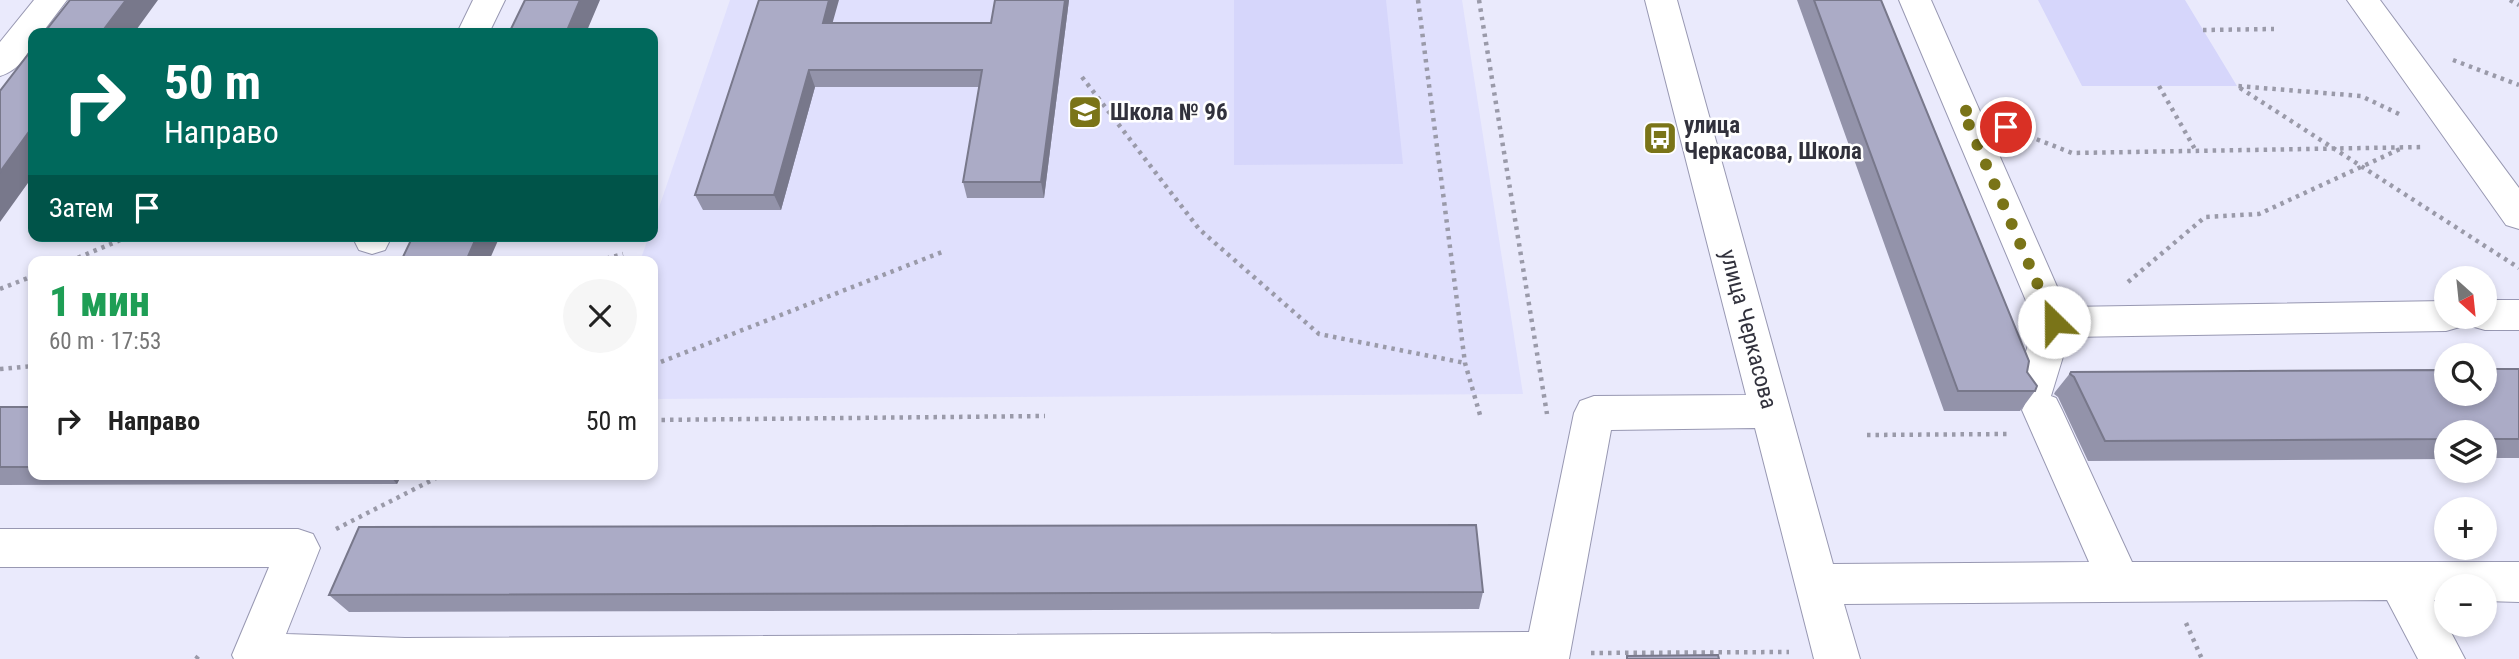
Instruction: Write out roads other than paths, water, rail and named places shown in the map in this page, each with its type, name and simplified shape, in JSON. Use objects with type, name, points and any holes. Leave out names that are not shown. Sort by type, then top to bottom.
[{"type":"street","points":[[29,28],[51,0]]},
{"type":"street","points":[[475,28],[489,0]]},
{"type":"street","name":"улица Черкасова","points":[[1661,0],[1836,656]]},
{"type":"street","points":[[1915,0],[1962,109],[2068,322],[2043,412],[2119,581]]},
{"type":"street","points":[[2363,0],[2519,215]]},
{"type":"street","points":[[0,65],[28,29]]},
{"type":"street","points":[[2497,315],[2519,315]]},
{"type":"street","points":[[2068,322],[2434,316]]},
{"type":"street","points":[[0,548],[298,548],[255,655],[399,658],[1546,656],[1594,413],[1771,411]]},
{"type":"street","points":[[1817,584],[2399,580],[2519,582]]},
{"type":"street","points":[[2399,580],[2442,659]]},
{"type":"place","name":"Школа № 96","points":[[1085,112]]},
{"type":"place","name":"улица Черкасова, Школа","points":[[1660,138]]}]
